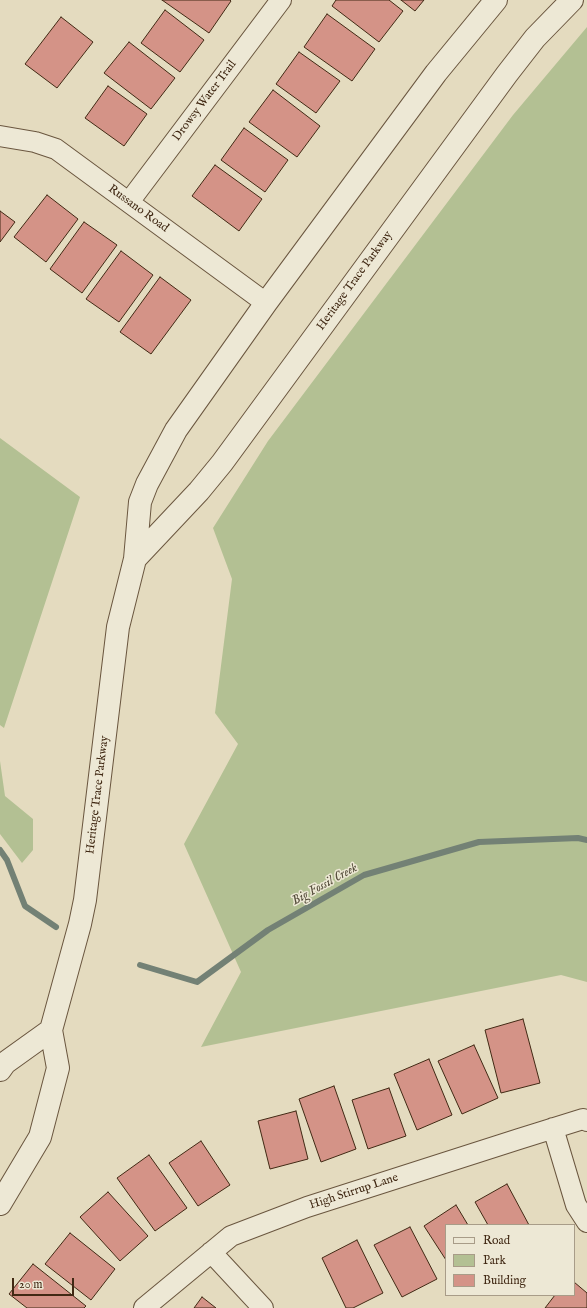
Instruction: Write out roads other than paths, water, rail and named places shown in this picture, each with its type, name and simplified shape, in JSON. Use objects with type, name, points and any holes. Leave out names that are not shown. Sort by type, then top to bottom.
[{"type":"street","name":"Drowsy Water Trail","points":[[129,202],[281,0]]},
{"type":"street","name":"Heritage Trace Parkway","points":[[0,1204],[40,1137],[58,1068],[51,1030],[85,900],[118,627],[135,559],[140,502],[147,484],[176,430],[266,303],[436,73],[496,0]]},
{"type":"street","name":"Heritage Trace Parkway","points":[[135,559],[199,491],[222,463],[507,74],[535,38],[572,0]]},
{"type":"street","name":"Russano Road","points":[[0,136],[35,142],[56,149],[266,303]]},
{"type":"street","points":[[0,1070],[6,1063],[51,1030]]},
{"type":"street","name":"High Stirrup Lane","points":[[144,1308],[231,1236],[307,1207],[553,1128],[583,1119],[587,1121]]},
{"type":"street","points":[[553,1128],[576,1205],[587,1222]]},
{"type":"street","points":[[211,1252],[263,1308]]},
{"type":"waterway","name":"Big Fossil Creek","points":[[140,965],[197,982],[268,930],[364,875],[479,842],[578,838],[587,840]]},
{"type":"waterway","name":"Big Fossil Creek","points":[[0,850],[7,860],[25,906],[56,927]]}]
